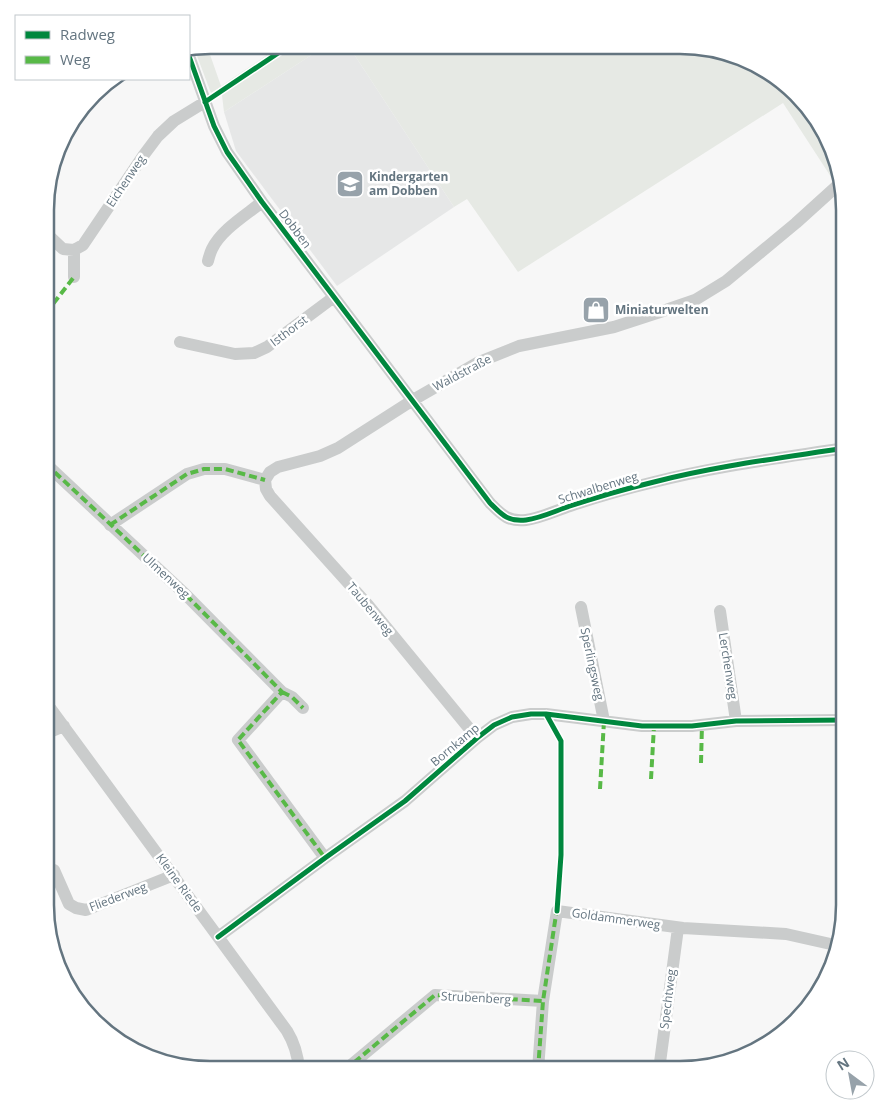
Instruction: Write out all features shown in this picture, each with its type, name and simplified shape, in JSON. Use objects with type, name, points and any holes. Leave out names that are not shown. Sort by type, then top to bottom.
[{"type":"street","name":"Dobben","points":[[190,59],[214,126],[227,152],[262,202],[413,400]]},
{"type":"street","name":"Eichenweg","points":[[74,250],[83,245],[158,136],[174,121],[206,102]]},
{"type":"street","name":"Waldstraße","points":[[265,480],[270,472],[278,467],[320,456],[338,448],[413,400],[479,362],[519,346],[614,326],[695,300],[726,281],[835,188]]},
{"type":"street","points":[[208,261],[212,249],[219,238],[262,202]]},
{"type":"street","points":[[54,240],[63,249],[74,250],[74,277]]},
{"type":"street","name":"Isthorst","points":[[180,342],[235,354],[254,352],[267,347],[334,297]]},
{"type":"street","name":"Schwalbenweg","points":[[413,400],[490,503],[500,514],[509,519],[526,520],[611,494],[700,471],[836,449]]},
{"type":"street","points":[[110,525],[187,474],[204,469],[225,469],[265,480]]},
{"type":"street","name":"Ulmenweg","points":[[54,472],[186,595],[282,692],[292,697],[303,708]]},
{"type":"street","name":"Taubenweg","points":[[265,480],[266,489],[270,496],[368,605],[477,738]]},
{"type":"street","name":"Sperlingsweg","points":[[581,607],[604,721]]},
{"type":"street","name":"Lerchenweg","points":[[720,611],[736,721]]},
{"type":"street","points":[[282,692],[238,740],[325,858]]},
{"type":"street","name":"Kleine Riede","points":[[54,713],[288,1031],[297,1050],[298,1061]]},
{"type":"street","name":"Bornkamp","points":[[218,937],[405,801],[494,725],[512,717],[546,714],[642,726],[692,726],[736,721],[836,720]]},
{"type":"street","points":[[54,730],[64,726]]},
{"type":"street","name":"Fliederweg","points":[[54,870],[69,904],[86,910],[174,875]]},
{"type":"street","name":"Goldammerweg","points":[[539,1061],[543,1001],[557,911],[678,928],[786,934],[831,944]]},
{"type":"street","name":"Spechtweg","points":[[660,1061],[678,928]]},
{"type":"street","name":"Strubenberg","points":[[356,1061],[435,996],[543,1001]]},
{"type":"shaded area","points":[[210,54],[221,86],[269,54],[313,54],[224,112],[221,87],[211,93],[196,55]]},
{"type":"shaded area","name":"Kindergarten am Dobben","points":[[313,54],[354,54],[454,207],[337,286],[236,151],[224,112]]},
{"type":"shaded area","points":[[354,54],[680,54],[700,55],[730,62],[767,80],[797,107],[810,123],[824,150],[833,180],[783,103],[518,272],[467,199],[454,207]]},
{"type":"marked path","points":[[54,303],[74,277]]},
{"type":"marked path","points":[[110,525],[187,474],[204,469],[225,469],[265,480]]},
{"type":"marked path","points":[[54,471],[186,595],[282,692],[238,740],[325,858]]},
{"type":"marked path","points":[[282,692],[292,697],[303,708]]},
{"type":"marked path","points":[[600,789],[604,721]]},
{"type":"marked path","points":[[701,763],[702,724]]},
{"type":"marked path","points":[[651,779],[654,726]]},
{"type":"marked path","points":[[539,1061],[543,1001],[557,908]]},
{"type":"marked path","points":[[356,1061],[435,995],[543,1001]]},
{"type":"cycle path","points":[[205,102],[277,54]]},
{"type":"cycle path","points":[[190,59],[214,126],[227,152],[262,202],[490,503],[506,517],[514,520],[532,519],[601,496],[677,476],[836,449]]},
{"type":"cycle path","points":[[546,714],[561,741],[561,855],[557,911]]},
{"type":"cycle path","points":[[218,937],[405,801],[494,725],[512,717],[546,714],[642,726],[692,726],[736,721],[836,720]]},
{"type":"place","name":"Kindergarten am Dobben","points":[[350,184]]},
{"type":"place","name":"Miniaturwelten","points":[[596,310]]}]
